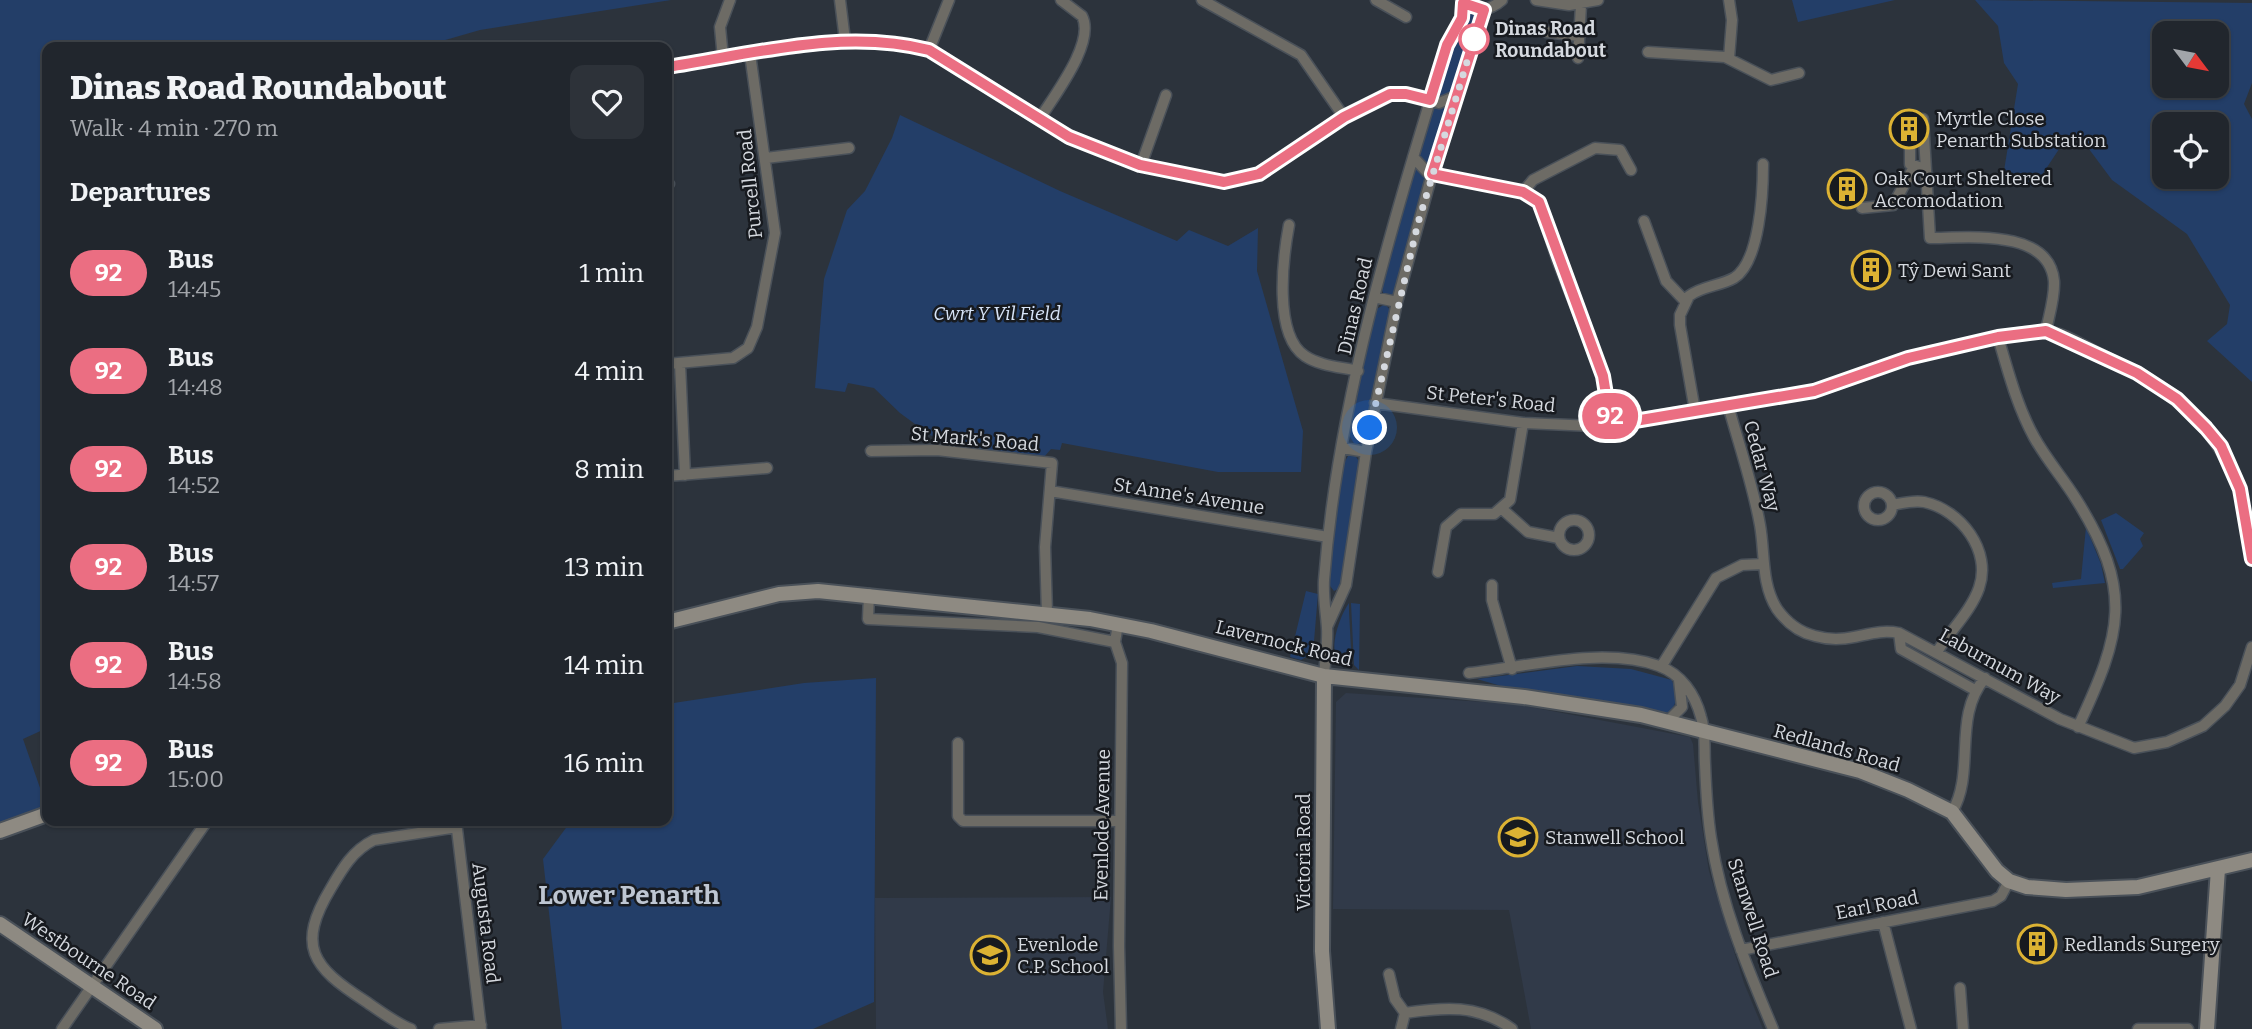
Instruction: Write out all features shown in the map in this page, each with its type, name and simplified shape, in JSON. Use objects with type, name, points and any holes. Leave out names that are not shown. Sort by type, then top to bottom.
[{"type":"main road","name":"Lavernock Road","points":[[672,621],[779,594],[818,591],[1047,613],[1118,624],[1324,676],[1524,697],[1667,722],[1705,732]]},
{"type":"main road","name":"Victoria Road","points":[[1324,676],[1322,951],[1328,1029]]},
{"type":"main road","name":"Redlands Road","points":[[1705,732],[1860,771],[1952,812],[1997,871],[2009,881]]},
{"type":"main road","points":[[0,831],[42,816]]},
{"type":"main road","points":[[2009,881],[2038,889],[2117,889],[2155,884],[2252,860]]},
{"type":"main road","points":[[2207,1029],[2218,869]]},
{"type":"main road","name":"Westbourne Road","points":[[0,924],[147,1027]]},
{"type":"street","points":[[723,58],[720,27],[730,0]]},
{"type":"street","points":[[840,0],[845,40]]},
{"type":"street","points":[[929,50],[949,0]]},
{"type":"street","points":[[1039,120],[1078,55],[1085,37],[1083,16],[1061,0]]},
{"type":"street","points":[[1202,0],[1301,55],[1344,117]]},
{"type":"street","points":[[1376,0],[1406,17]]},
{"type":"street","points":[[1462,2],[1484,10],[1502,0]]},
{"type":"street","points":[[1535,0],[1556,5],[1581,5],[1598,0]]},
{"type":"street","points":[[1729,0],[1732,20],[1729,58]]},
{"type":"street","name":"Dinas Road","points":[[1324,676],[1327,627],[1324,594],[1343,448],[1358,371],[1374,297],[1413,158],[1447,45],[1462,18],[1462,2]]},
{"type":"street","points":[[1578,58],[1581,5]]},
{"type":"street","name":"Dinas Road","points":[[1327,627],[1343,596],[1375,403],[1397,302],[1432,174],[1484,10]]},
{"type":"street","points":[[1546,32],[1579,36]]},
{"type":"street","points":[[672,66],[845,40],[881,40],[929,50],[1069,137],[1140,165],[1209,180],[1248,179],[1344,117],[1390,94],[1406,94],[1444,103],[1456,96]]},
{"type":"street","points":[[1648,51],[1729,58],[1772,80],[1799,73]]},
{"type":"street","name":"Purcell Road","points":[[672,364],[733,358],[751,343],[775,238],[750,54]]},
{"type":"street","points":[[1140,165],[1166,95]]},
{"type":"street","points":[[1923,119],[1930,238],[2010,239],[2024,243],[2043,258],[2054,280],[2046,331],[2137,373],[2165,390],[2197,418],[2221,446],[2240,489],[2252,558]]},
{"type":"street","points":[[1910,134],[1910,164],[1914,167],[1927,167]]},
{"type":"street","points":[[766,158],[849,148]]},
{"type":"street","points":[[1523,192],[1533,180],[1595,148],[1620,150],[1631,170]]},
{"type":"street","points":[[1413,158],[1427,173],[1523,192],[1539,202],[1603,376],[1611,425]]},
{"type":"street","points":[[1695,411],[1680,314],[1685,301],[1702,289],[1734,278],[1750,258],[1756,231],[1763,164]]},
{"type":"street","points":[[1862,208],[1894,205],[1914,167]]},
{"type":"street","points":[[1644,222],[1666,281],[1685,301]]},
{"type":"street","points":[[1289,225],[1282,284],[1293,342],[1308,358],[1358,371]]},
{"type":"street","points":[[1374,297],[1397,302]]},
{"type":"street","name":"Cedar Way","points":[[1764,564],[1760,524],[1728,405],[1829,387],[1908,358],[1998,337],[2046,331]]},
{"type":"street","points":[[1998,337],[2026,422],[2101,539],[2113,572],[2116,607],[2112,645],[2104,672],[2078,727]]},
{"type":"street","points":[[680,363],[685,475]]},
{"type":"street","name":"St Peter's Road","points":[[1375,403],[1523,423],[1611,425],[1728,405]]},
{"type":"street","points":[[1438,572],[1446,527],[1461,514],[1494,514],[1510,500],[1523,423]]},
{"type":"street","points":[[1343,448],[1366,452]]},
{"type":"street","name":"St Mark's Road","points":[[871,451],[937,450],[1052,463],[1045,547],[1047,613]]},
{"type":"street","points":[[672,476],[767,468]]},
{"type":"street","name":"St Anne's Avenue","points":[[1050,491],[1322,536]]},
{"type":"street","points":[[1892,505],[1914,501],[1935,506],[1962,522],[1978,551],[1982,579],[1978,592],[1937,652]]},
{"type":"street","points":[[1500,508],[1528,532],[1559,538]]},
{"type":"street","points":[[1661,667],[1716,578],[1742,565],[1764,564],[1777,608],[1799,631],[1843,641],[1882,632],[1899,633],[1901,649],[1975,690]]},
{"type":"street","points":[[1492,585],[1492,600],[1512,668]]},
{"type":"street","points":[[869,594],[868,619],[1038,627],[1115,642]]},
{"type":"street","points":[[1324,594],[1343,596]]},
{"type":"street","name":"Evenlode Avenue","points":[[1118,624],[1115,642],[1122,663],[1121,1029]]},
{"type":"street","name":"Laburnum Way","points":[[1899,633],[2078,727],[2124,746],[2155,746],[2203,726],[2225,706],[2240,685]]},
{"type":"street","points":[[2252,647],[2240,685],[2252,691]]},
{"type":"street","points":[[1469,673],[1609,658],[1661,667],[1678,677],[1694,697],[1705,732]]},
{"type":"street","points":[[1667,722],[1682,707],[1678,677]]},
{"type":"street","points":[[1952,812],[1958,800],[1969,703],[1985,678]]},
{"type":"street","name":"Stanwell Road","points":[[1705,732],[1711,837],[1720,883],[1747,949],[1773,1029]]},
{"type":"street","points":[[958,743],[958,816],[963,821],[1120,821]]},
{"type":"street","points":[[62,1029],[203,826]]},
{"type":"street","points":[[411,1029],[330,976],[315,955],[313,922],[348,861],[365,845],[374,840],[446,826]]},
{"type":"street","name":"Augusta Road","points":[[456,826],[481,1027]]},
{"type":"street","name":"Earl Road","points":[[1747,949],[1993,901],[2001,896],[2009,881]]},
{"type":"street","points":[[1882,922],[1911,1029]]},
{"type":"street","points":[[1389,974],[1395,999],[1405,1013],[1401,1029]]},
{"type":"street","points":[[1960,988],[1963,1029]]},
{"type":"street","points":[[1405,1013],[1470,1008],[1490,1014],[1512,1029]]},
{"type":"street","points":[[439,1029],[481,1027]]},
{"type":"street","points":[[2138,1029],[2188,1029]]},
{"type":"shaded area","name":"Stanwell School","points":[[1346,693],[1515,704],[1690,737],[1709,871],[1744,983],[1763,1029],[1531,1029],[1509,910],[1333,909],[1336,702]]},
{"type":"shaded area","name":"Evenlode C.P. School","points":[[1111,897],[1103,992],[1108,1029],[876,1029],[875,898]]},
{"type":"green space","points":[[0,0],[671,0],[480,30],[438,42],[42,42],[42,730],[23,739],[42,794],[42,810],[0,825]]},
{"type":"green space","points":[[1792,0],[1895,0],[1798,22]]},
{"type":"green space","points":[[1975,0],[2252,3],[2252,83],[2244,104],[2252,119],[2252,382],[2207,341],[2227,324],[2230,305],[2187,234],[2112,180],[2083,141],[2067,137],[2034,187],[2003,177],[2018,84],[2004,63],[1998,26]]},
{"type":"green space","points":[[1468,13],[1477,16],[1454,88],[1448,96],[1435,99],[1453,42]]},
{"type":"green space","points":[[1448,104],[1430,169],[1419,160],[1418,154],[1433,106]]},
{"type":"green space","name":"Cwrt Y Vil Field","points":[[900,115],[1060,191],[1177,241],[1189,230],[1228,246],[1258,228],[1257,271],[1303,431],[1301,472],[1218,472],[1062,443],[1060,450],[1051,449],[1044,457],[959,449],[930,435],[900,413],[874,388],[848,383],[845,392],[815,388],[824,279],[847,210],[865,191],[892,138]]},
{"type":"green space","points":[[1415,167],[1427,177],[1396,290],[1392,295],[1384,295],[1381,288]]},
{"type":"green space","points":[[1385,304],[1391,311],[1364,441],[1355,445],[1349,435],[1375,310]]},
{"type":"green space","points":[[1355,455],[1360,463],[1342,587],[1334,591],[1327,582],[1344,463],[1348,456]]},
{"type":"green space","points":[[2116,513],[2144,533],[2140,539],[2143,546],[2123,569],[2120,569],[2101,520]]},
{"type":"green space","points":[[2086,527],[2101,564],[2105,583],[2053,588],[2052,583],[2081,579]]},
{"type":"green space","points":[[1306,591],[1318,594],[1313,653],[1301,660],[1290,657]]},
{"type":"green space","points":[[1349,603],[1352,668],[1338,661],[1334,646],[1340,622]]},
{"type":"green space","points":[[1351,603],[1360,604],[1359,670],[1354,665]]},
{"type":"green space","points":[[1577,666],[1631,669],[1672,680],[1675,704],[1670,712],[1656,713],[1508,688],[1477,679]]},
{"type":"green space","points":[[876,678],[874,1002],[813,1029],[562,1029],[543,859],[567,826],[672,826],[672,703],[804,683]]},
{"type":"bus line","name":"92","points":[[672,66],[852,40],[903,43],[929,50],[1069,137],[1140,165],[1224,182],[1248,179],[1259,174],[1344,117],[1390,94],[1416,95],[1430,100],[1447,45],[1462,18],[1463,3],[1484,10],[1432,174],[1509,188],[1533,196],[1539,202],[1603,376],[1611,425],[1814,391],[1846,383],[1908,358],[1998,337],[2046,331],[2073,341],[2137,373],[2189,409],[2221,446],[2232,469],[2246,511],[2252,559]]},
{"type":"place","name":"Dinas Road Roundabout","points":[[1474,39]]},
{"type":"place","name":"Myrtle Close Penarth Substation","points":[[1909,129]]},
{"type":"place","name":"Oak Court Sheltered Accomodation","points":[[1847,189]]},
{"type":"place","name":"Tŷ Dewi Sant","points":[[1871,270]]},
{"type":"place","name":"Stanwell School","points":[[1518,837]]},
{"type":"place","name":"Redlands Surgery","points":[[2037,944]]},
{"type":"place","name":"Evenlode C.P. School","points":[[990,955]]},
{"type":"district","name":"Lower Penarth","points":[[629,895]]},
{"type":"route","points":[[1370,428],[1418,223],[1474,39]]}]
